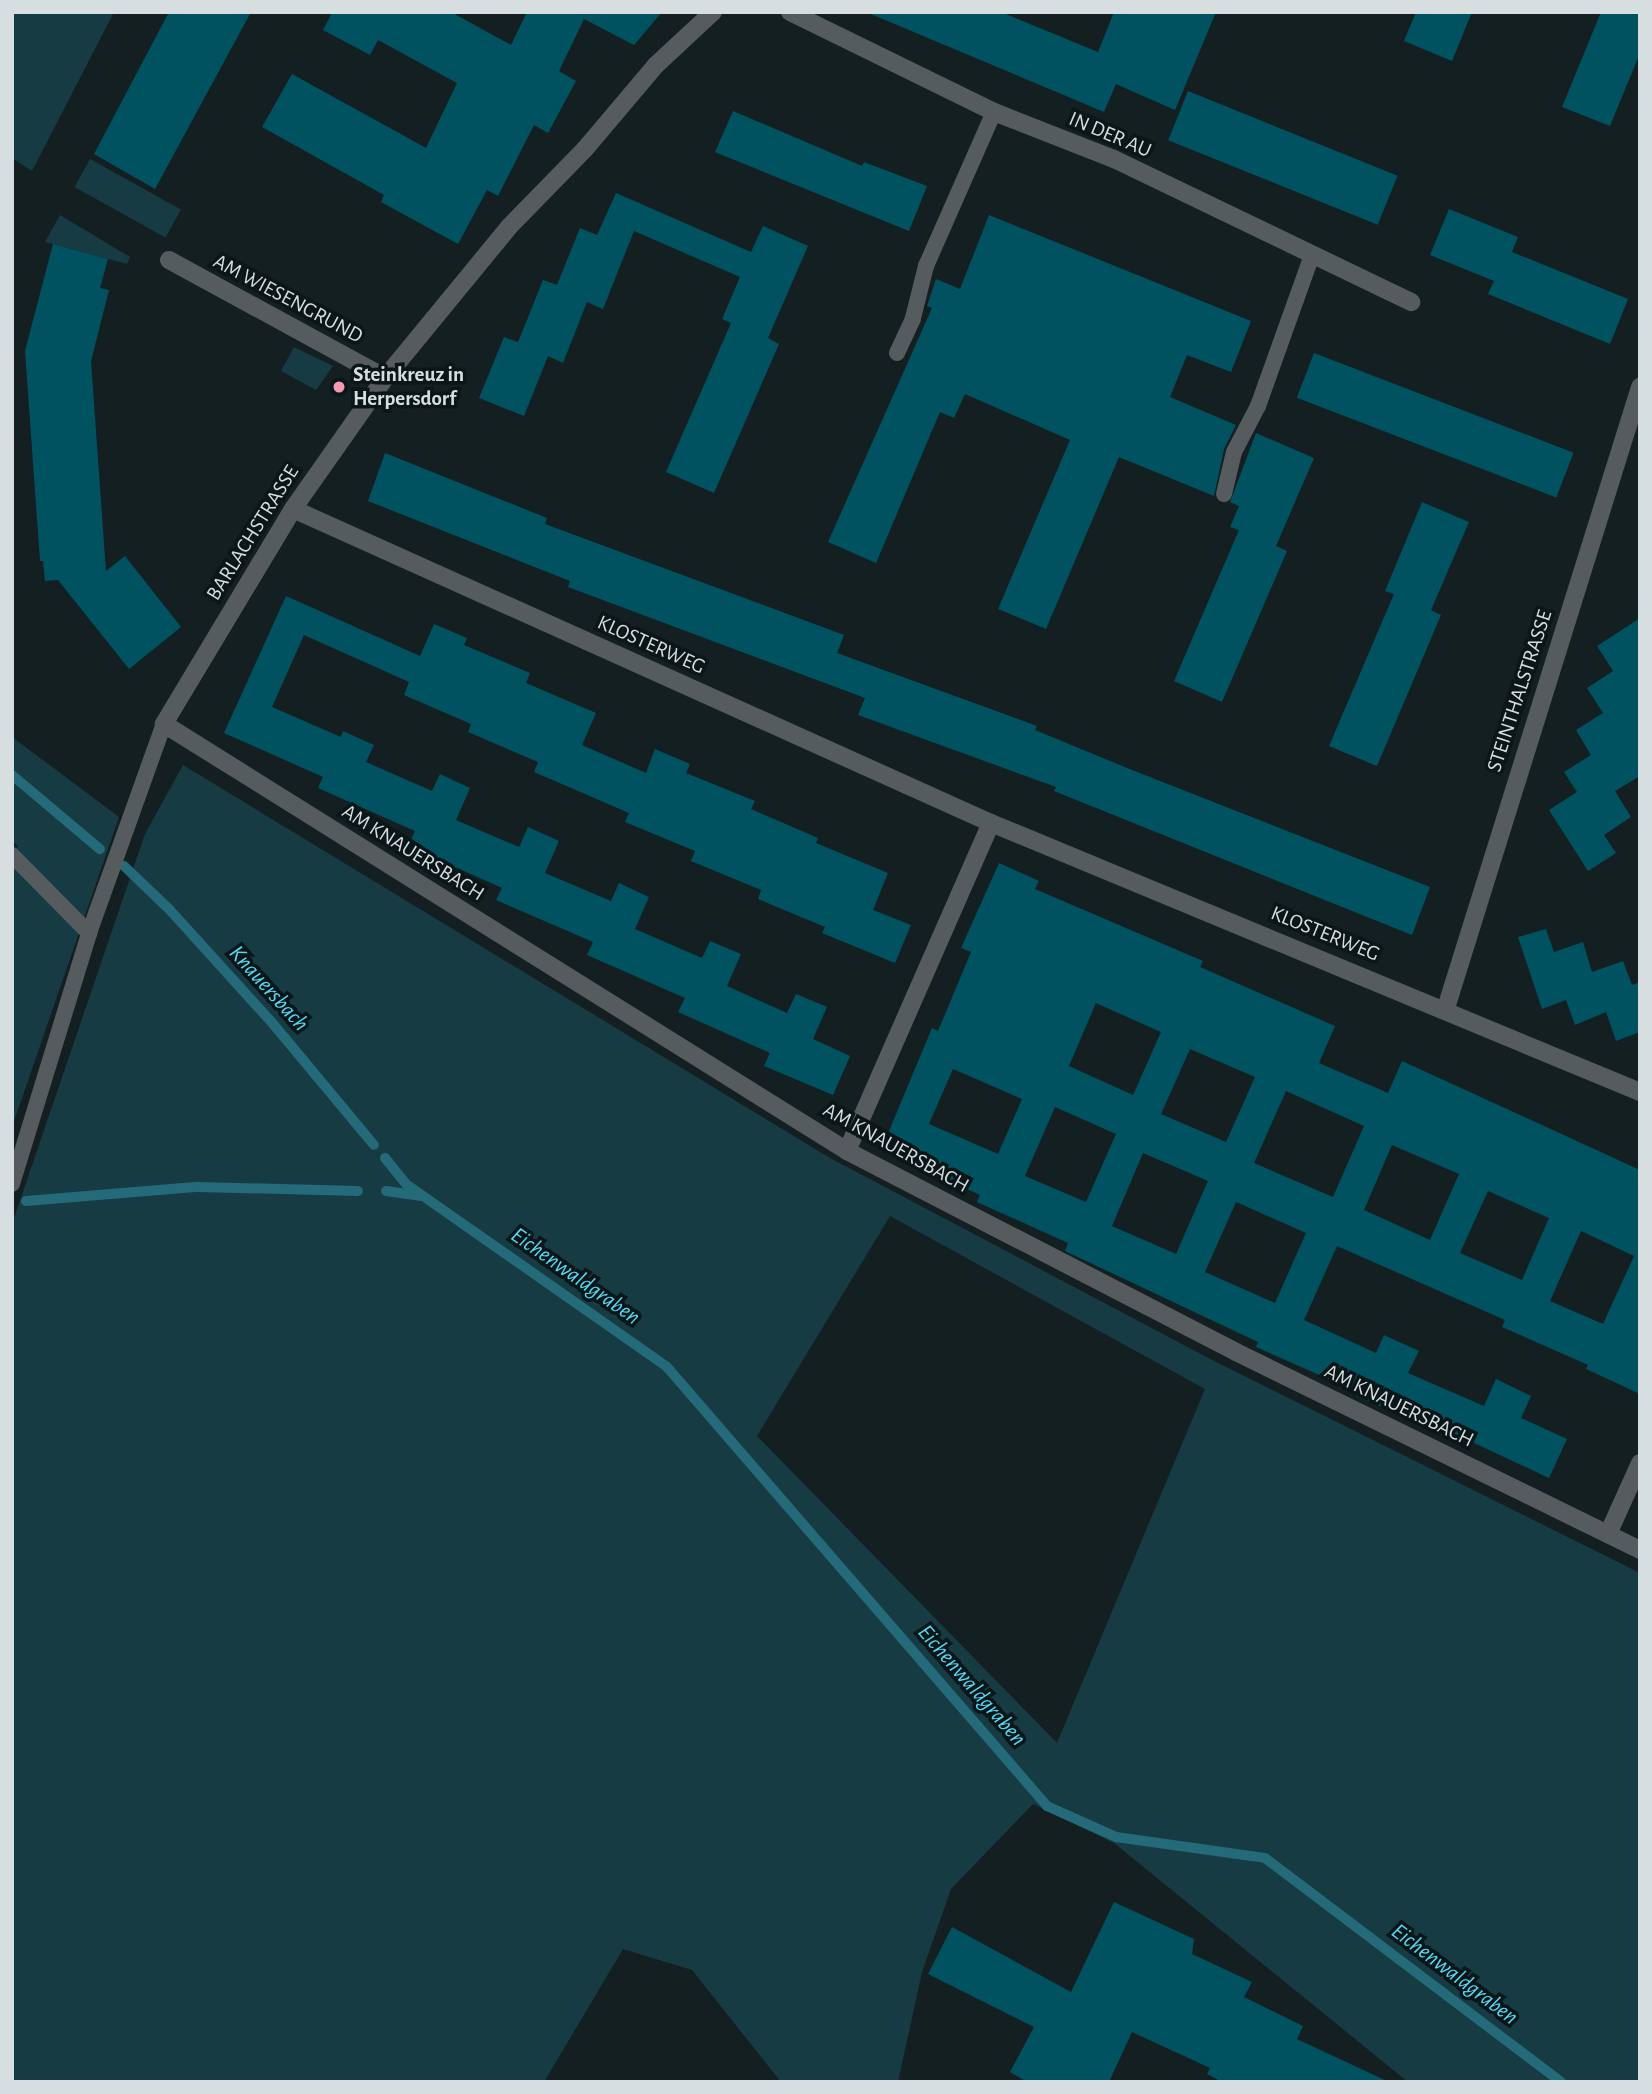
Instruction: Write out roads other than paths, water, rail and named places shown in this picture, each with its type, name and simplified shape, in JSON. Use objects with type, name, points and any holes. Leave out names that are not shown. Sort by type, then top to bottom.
[{"type":"street","name":"BARLACHSTRASSE","points":[[164,724],[293,509],[385,378],[509,227],[585,149],[656,65],[713,12]]},
{"type":"street","name":"IN DER AU","points":[[790,12],[994,112],[1114,159],[1410,302]]},
{"type":"street","name":"AM WIESENGRUND","points":[[169,260],[385,378]]},
{"type":"street","name":"STEINTHALSTRASSE","points":[[1446,1008],[1639,392]]},
{"type":"street","name":"KLOSTERWEG","points":[[293,509],[991,823],[1446,1008],[1640,1092]]},
{"type":"street","name":"AM KNAUERSBACH","points":[[164,724],[847,1151],[1236,1352],[1640,1550]]},
{"type":"street","points":[[847,1151],[991,823]]},
{"type":"street","points":[[1608,1534],[1640,1463]]},
{"type":"lane","points":[[897,353],[913,318],[926,266],[994,112]]},
{"type":"lane","points":[[1224,495],[1234,452],[1258,406],[1312,255]]},
{"type":"lane","name":"BARLACHSTRASSE","points":[[12,1184],[89,933],[164,724]]},
{"type":"lane","points":[[12,855],[89,933]]},
{"type":"waterway","name":"Knauersbach","points":[[12,775],[100,849]]},
{"type":"waterway","name":"Knauersbach","points":[[124,866],[169,909],[274,1025],[374,1145]]},
{"type":"waterway","name":"Eichenwaldgraben","points":[[385,1158],[406,1184],[667,1367],[1047,1806],[1116,1837],[1265,1858],[1561,2082]]},
{"type":"waterway","name":"Eichenwaldgraben","points":[[26,1201],[198,1187],[358,1191]]},
{"type":"waterway","name":"Eichenwaldgraben","points":[[386,1191],[422,1196]]},
{"type":"place","name":"Steinkreuz in Herpersdorf","points":[[339,387]]}]
